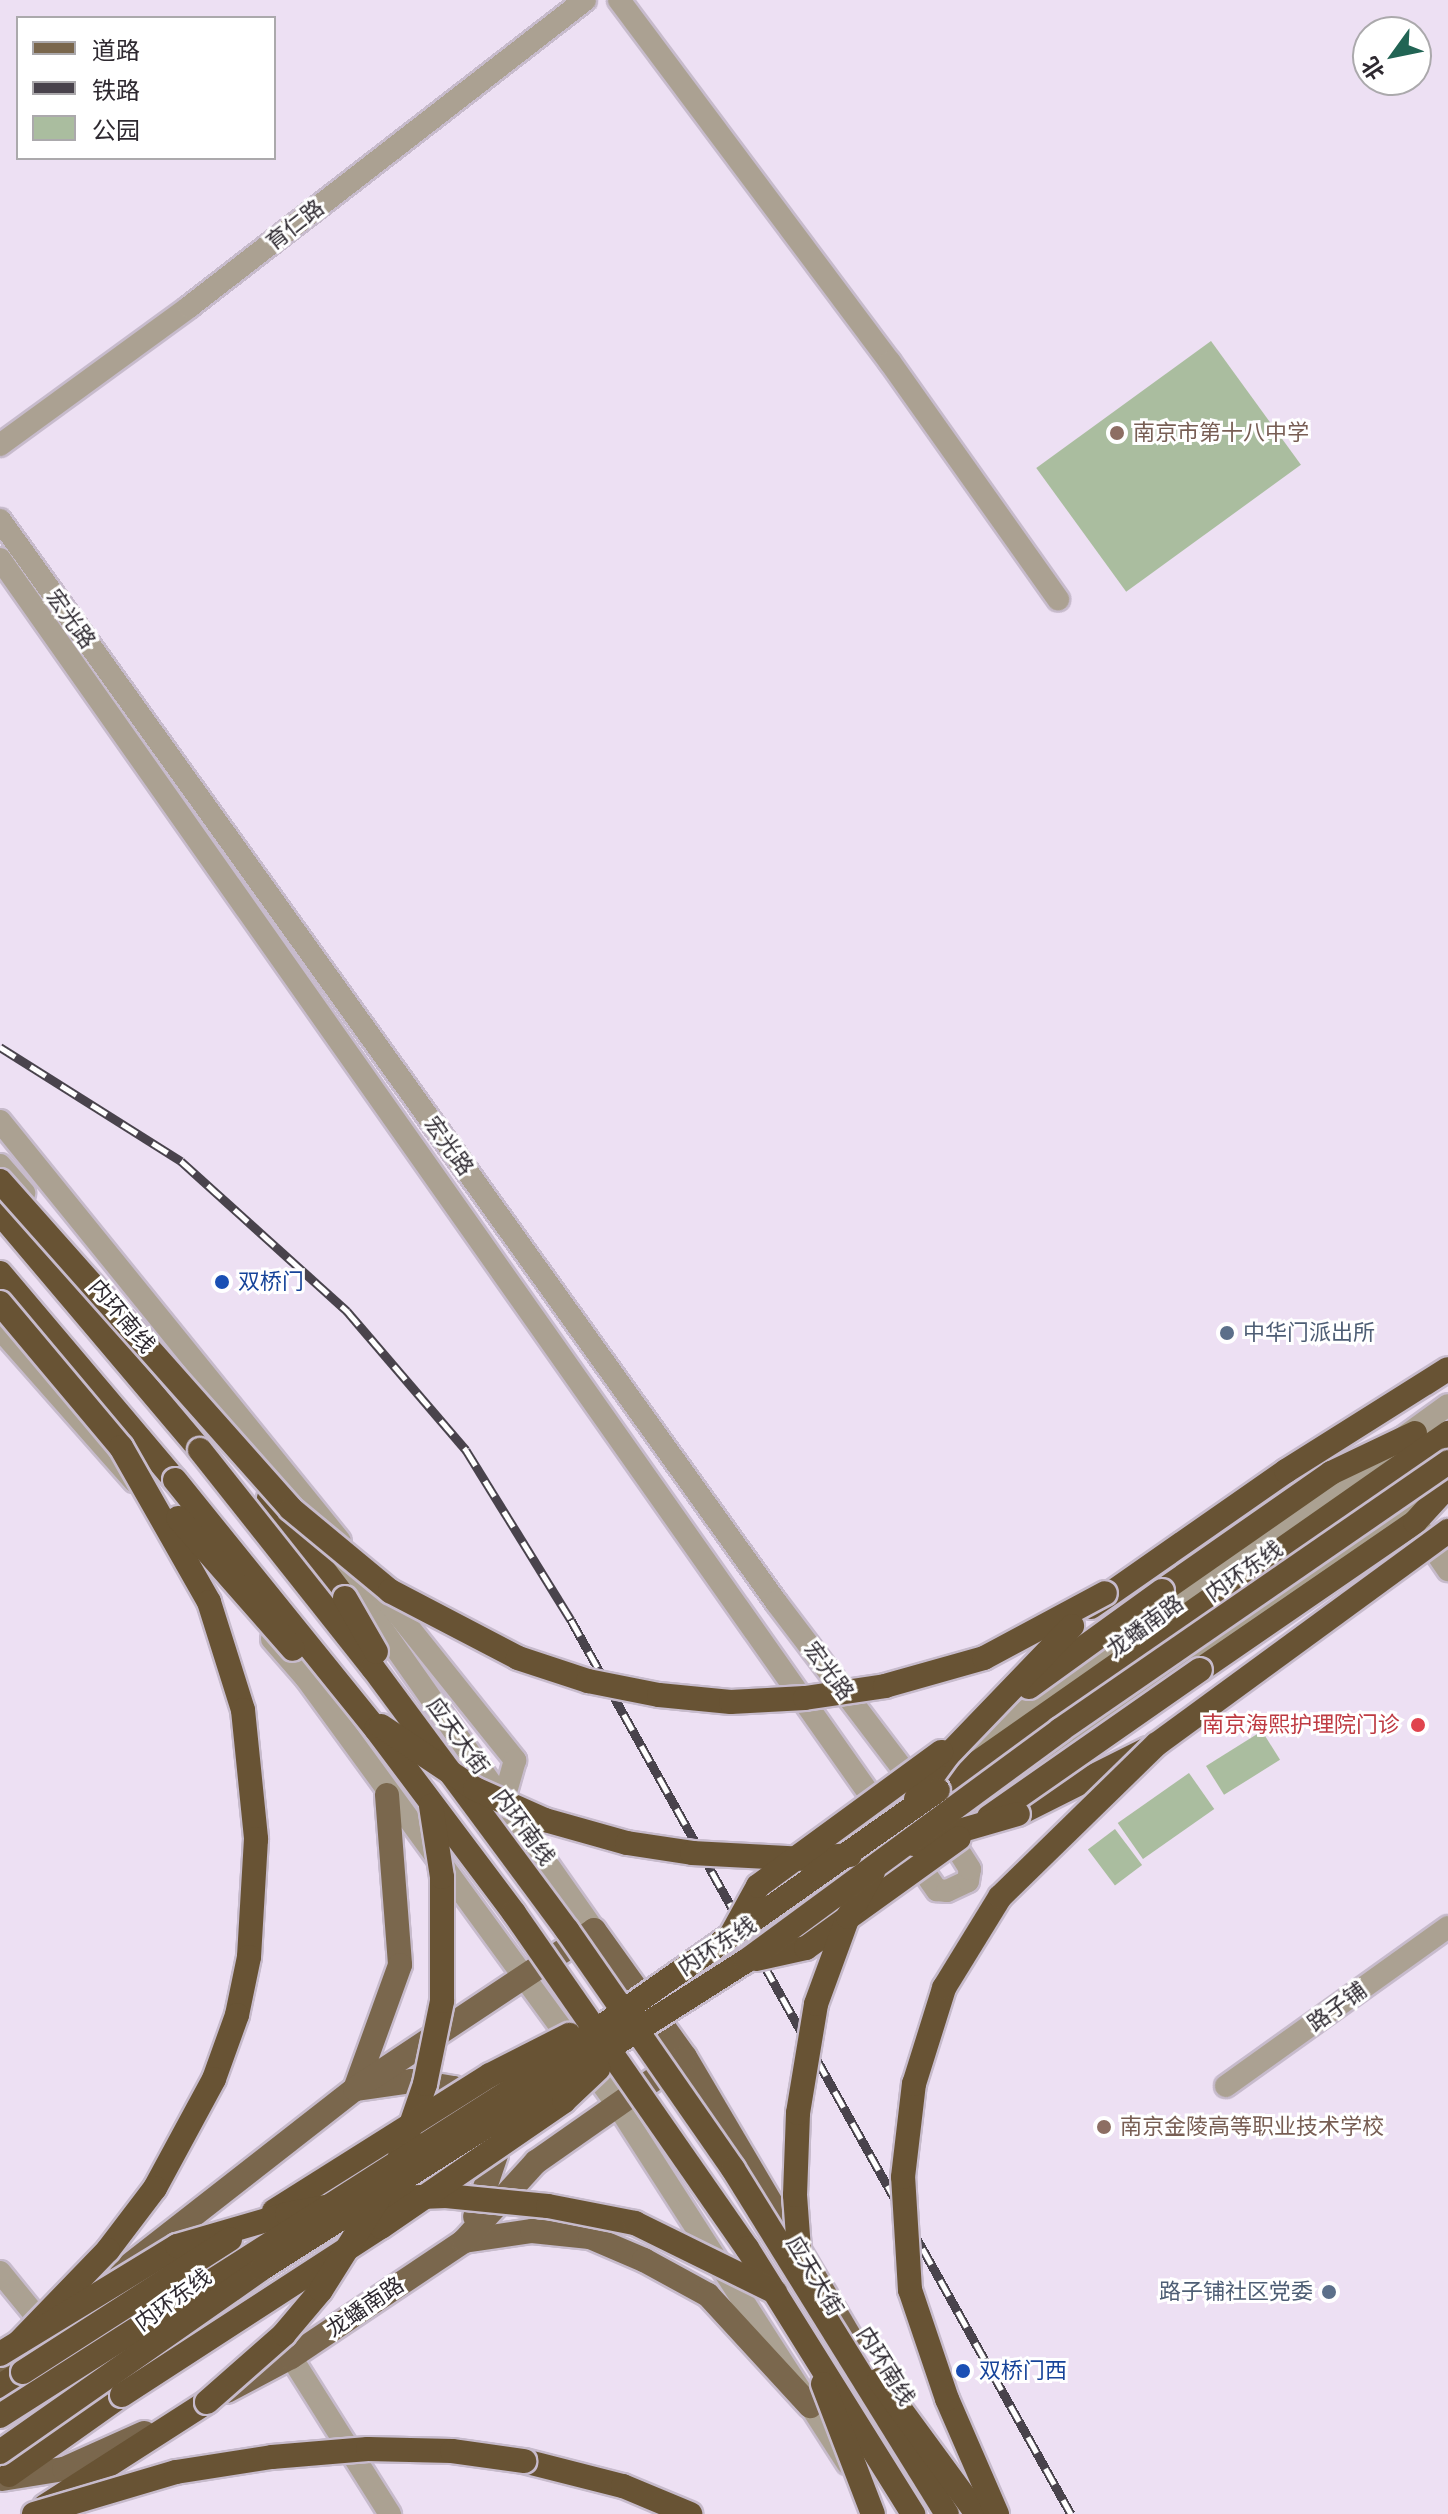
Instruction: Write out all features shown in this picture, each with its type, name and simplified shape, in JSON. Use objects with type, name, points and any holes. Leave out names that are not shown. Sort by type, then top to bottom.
[{"type":"highway","points":[[0,1181],[182,1392],[291,1509],[390,1591],[518,1658],[588,1681],[731,1702],[885,1686],[984,1658],[1105,1593],[1448,1369]]},
{"type":"highway","name":"内环南线","points":[[0,1213],[200,1450],[373,1668],[558,1918],[733,2169],[947,2514]]},
{"type":"highway","points":[[0,1273],[357,1705],[514,1913],[747,2248],[913,2514]]},
{"type":"highway","points":[[0,1303],[121,1447],[230,1584],[309,1666],[389,1732],[475,1789],[545,1820],[627,1843],[692,1853],[806,1859],[876,1853],[1018,1814],[1157,1744]]},
{"type":"highway","points":[[33,2514],[207,2402],[284,2334],[321,2290],[396,2167],[425,2084],[442,2001],[442,1877],[427,1777],[395,1685],[345,1598],[182,1392]]},
{"type":"highway","points":[[729,1937],[758,1886],[1162,1591],[1331,1473],[1415,1433]]},
{"type":"highway","name":"内环东线","points":[[3,2469],[261,2269],[645,2010],[729,1937],[1448,1433]]},
{"type":"highway","points":[[10,2347],[108,2250],[187,2134],[237,2015],[256,1907],[256,1839],[243,1710],[209,1602],[121,1447]]},
{"type":"highway","name":"内环东线","points":[[0,2416],[510,2091],[645,2010],[746,1961],[1060,1730],[1448,1462]]},
{"type":"highway","points":[[746,1961],[806,1948],[1415,1522],[1448,1487]]},
{"type":"highway","points":[[997,2514],[947,2399],[910,2290],[903,2177],[914,2084],[944,1988],[1000,1897],[1157,1744],[1448,1531]]},
{"type":"highway","points":[[873,2514],[828,2407],[802,2295],[795,2195],[798,2113],[816,2004],[848,1917],[903,1818],[939,1767],[1105,1593]]},
{"type":"highway","points":[[0,2386],[11,2370],[490,2075],[645,2010]]},
{"type":"highway","points":[[3,2469],[122,2395],[564,2101],[645,2010]]},
{"type":"highway","points":[[10,2347],[177,2246],[287,2214],[369,2199],[446,2196],[548,2206],[635,2223],[773,2291],[867,2366],[916,2425],[977,2514]]},
{"type":"highway","points":[[33,2514],[176,2472],[368,2449],[452,2451],[524,2461],[623,2486],[690,2514]]},
{"type":"main road","points":[[355,2089],[400,1965],[387,1795]]},
{"type":"main road","points":[[11,2370],[49,2332],[210,2198],[355,2089],[525,1979],[594,1930]]},
{"type":"main road","name":"应天大街","points":[[594,1930],[685,2057],[956,2514]]},
{"type":"main road","name":"龙蟠南路","points":[[3,2469],[64,2469],[291,2357],[464,2241],[536,2162],[685,2057]]},
{"type":"main road","points":[[355,2089],[412,2081],[453,2088],[483,2120],[496,2155],[489,2185],[464,2241]]},
{"type":"main road","points":[[464,2241],[532,2231],[590,2237],[644,2260],[708,2295],[810,2406]]},
{"type":"street","name":"育仁路","points":[[0,445],[189,307],[585,0]]},
{"type":"street","points":[[619,0],[890,362],[1058,599]]},
{"type":"street","name":"宏光路","points":[[0,520],[776,1602],[918,1788],[970,1869],[968,1881],[947,1891],[937,1890],[0,559]]},
{"type":"street","points":[[0,1121],[515,1760],[504,1799]]},
{"type":"street","name":"应天大街","points":[[0,1165],[327,1548],[594,1930]]},
{"type":"street","points":[[0,1329],[306,1678],[387,1795],[616,2103],[880,2514]]},
{"type":"street","name":"龙蟠南路","points":[[918,1788],[1415,1433],[1448,1405]]},
{"type":"street","points":[[944,1827],[1448,1487]]},
{"type":"street","points":[[1415,1522],[1448,1570]]},
{"type":"street","points":[[869,1790],[902,1768]]},
{"type":"street","name":"路子铺","points":[[1226,2086],[1448,1927]]},
{"type":"street","points":[[0,2272],[49,2332]]},
{"type":"street","points":[[291,2357],[390,2514]]},
{"type":"green space","points":[[1211,341],[1301,465],[1126,592],[1036,468]]},
{"type":"green space","points":[[1262,1731],[1280,1760],[1224,1795],[1206,1766]]},
{"type":"green space","points":[[1189,1773],[1214,1809],[1143,1859],[1118,1823]]},
{"type":"green space","points":[[1115,1829],[1142,1865],[1115,1885],[1088,1849]]},
{"type":"railway","points":[[0,1047],[181,1161],[347,1311],[466,1450],[571,1620],[1071,2514]]},
{"type":"place","name":"南京市第十八中学","points":[[1117,433]]},
{"type":"place","name":"双桥门","points":[[222,1282]]},
{"type":"place","name":"中华门派出所","points":[[1227,1333]]},
{"type":"place","name":"南京海熙护理院门诊","points":[[1418,1725]]},
{"type":"place","name":"南京金陵高等职业技术学校","points":[[1104,2127]]},
{"type":"place","name":"路子铺社区党委","points":[[1329,2292]]},
{"type":"place","name":"双桥门西","points":[[963,2371]]}]
